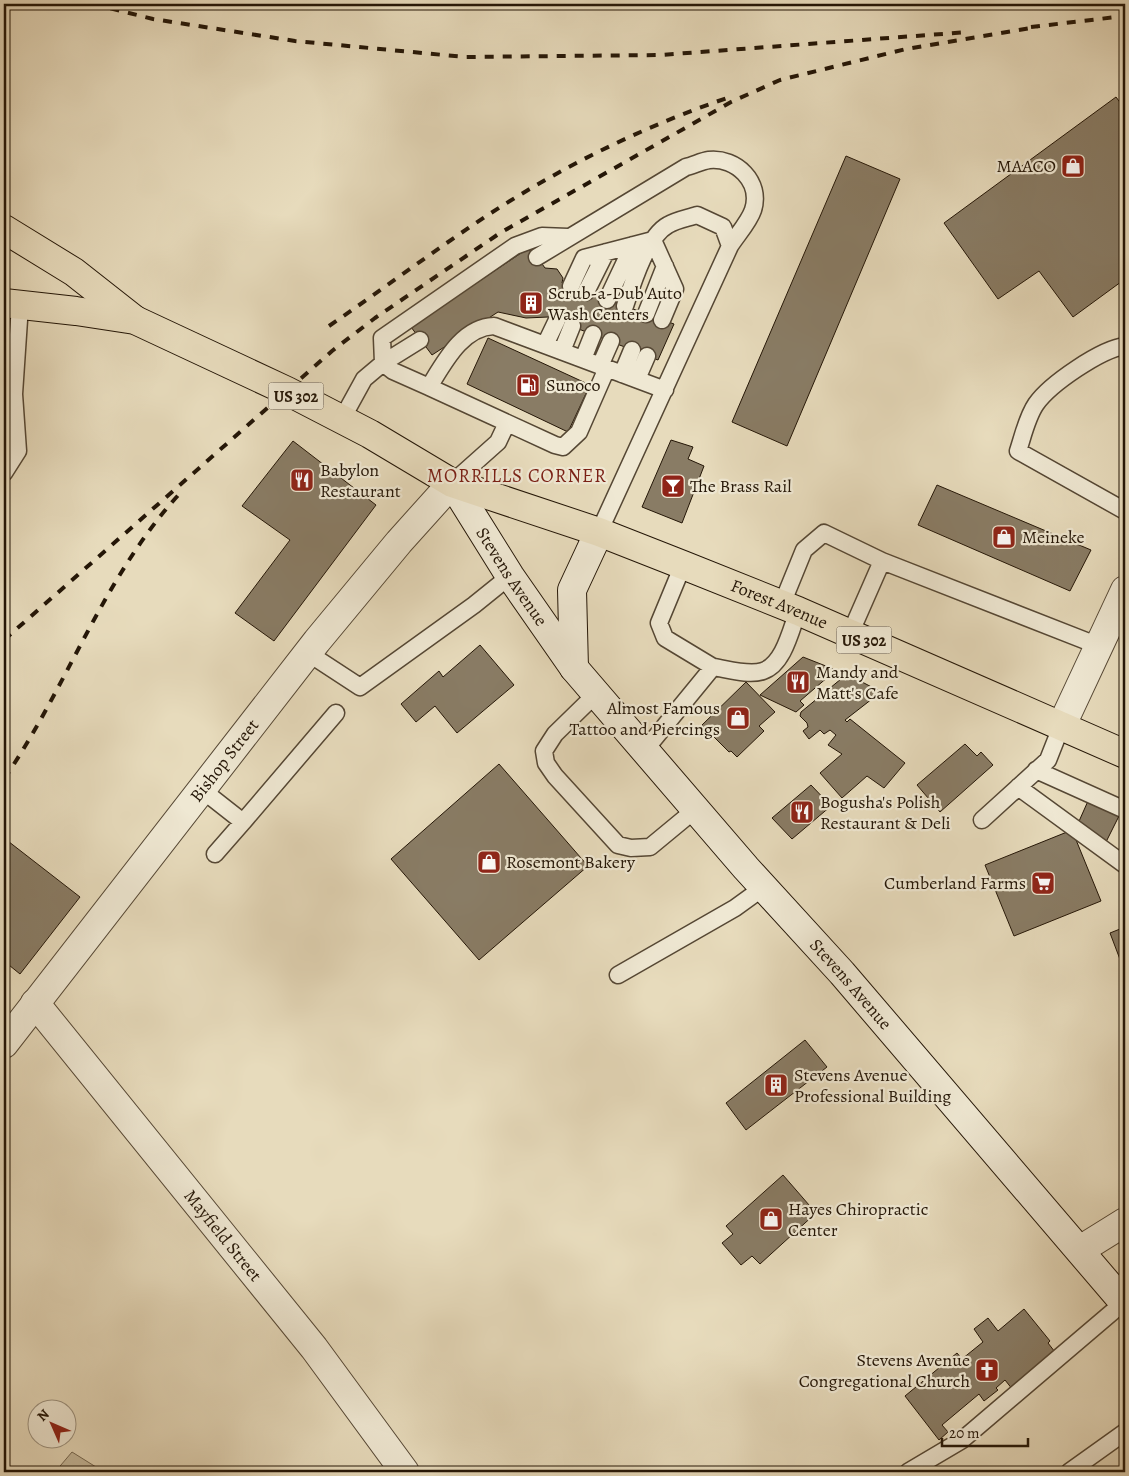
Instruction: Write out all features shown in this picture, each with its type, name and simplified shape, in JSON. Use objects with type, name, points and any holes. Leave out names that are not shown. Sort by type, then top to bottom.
[{"type":"main road","points":[[4,229],[74,272],[135,320]]},
{"type":"main road","name":"US 302","points":[[12,304],[135,320],[342,420],[404,452],[452,483]]},
{"type":"main road","name":"Forest Avenue","points":[[452,483],[599,532],[684,565],[790,608],[1125,754]]},
{"type":"street","name":"Stevens Avenue","points":[[452,483],[510,576],[574,668],[764,888],[842,973],[1124,1303]]},
{"type":"street","name":"Bishop Street","points":[[4,1044],[308,653],[399,542],[452,483]]},
{"type":"street","name":"Stevens Avenue","points":[[574,668],[572,590],[599,532]]},
{"type":"street","points":[[1061,727],[1125,590]]},
{"type":"street","name":"Mayfield Street","points":[[35,1003],[314,1348],[405,1472]]},
{"type":"street","points":[[1080,1250],[1125,1222]]},
{"type":"lane","points":[[537,257],[686,167],[710,160],[733,164],[748,175],[755,194],[753,210],[730,246],[599,532]]},
{"type":"lane","points":[[625,306],[632,284],[653,240],[667,225],[697,215],[724,226],[730,246]]},
{"type":"lane","points":[[568,237],[542,236],[515,246],[382,338],[383,363],[392,371],[563,447],[579,432],[611,341]]},
{"type":"lane","points":[[579,289],[584,258],[653,240]]},
{"type":"lane","points":[[653,240],[675,289],[662,320]]},
{"type":"lane","points":[[607,300],[634,245]]},
{"type":"lane","points":[[646,314],[665,266]]},
{"type":"lane","points":[[4,473],[18,451],[14,394],[12,304]]},
{"type":"lane","points":[[545,345],[564,323],[562,351]]},
{"type":"lane","points":[[429,387],[450,353],[473,332],[484,326],[494,326],[665,390]]},
{"type":"lane","points":[[583,359],[593,334]]},
{"type":"lane","points":[[342,420],[364,379],[383,363],[420,340]]},
{"type":"lane","points":[[1125,346],[1117,347],[1075,370],[1052,387],[1036,405],[1018,451],[1125,511]]},
{"type":"lane","points":[[630,377],[640,353]]},
{"type":"lane","points":[[452,483],[498,442],[507,423]]},
{"type":"lane","points":[[684,565],[658,623],[665,638],[713,667],[747,672],[764,671],[777,661],[804,550],[824,533],[882,561],[1099,646]]},
{"type":"lane","points":[[850,634],[882,561]]},
{"type":"lane","points":[[308,653],[360,687],[474,605],[510,576]]},
{"type":"lane","points":[[645,750],[713,667]]},
{"type":"lane","points":[[597,693],[555,734],[544,751],[546,763],[555,776],[618,845],[631,848],[650,847],[696,809]]},
{"type":"lane","points":[[215,854],[336,713]]},
{"type":"lane","points":[[982,820],[1048,760],[1061,727]]},
{"type":"lane","points":[[1036,770],[1125,810]]},
{"type":"lane","points":[[1018,787],[1125,864]]},
{"type":"lane","points":[[201,789],[243,822]]},
{"type":"lane","points":[[618,975],[735,908],[764,888]]},
{"type":"lane","points":[[908,1472],[962,1440],[1124,1303]]},
{"type":"lane","points":[[1069,1472],[1125,1432]]},
{"type":"shaded area","points":[[72,1452],[104,1472],[55,1472]]},
{"type":"building","name":"MAACO","points":[[1116,97],[1125,109],[1125,279],[1073,317],[1039,271],[998,299],[944,223]]},
{"type":"building","points":[[846,156],[900,179],[787,446],[732,422]]},
{"type":"building","name":"Scrub-a-Dub Auto Wash Centers","points":[[530,247],[545,268],[557,269],[563,278],[562,283],[674,324],[658,360],[548,317],[526,318],[498,312],[432,355],[411,327]]},
{"type":"building","name":"Sunoco","points":[[488,338],[590,385],[568,432],[467,384]]},
{"type":"building","name":"The Brass Rail","points":[[671,440],[693,447],[688,459],[704,466],[682,523],[642,507]]},
{"type":"building","points":[[293,441],[376,505],[274,641],[235,613],[290,540],[242,506]]},
{"type":"building","name":"Meineke","points":[[937,485],[1091,550],[1070,591],[918,525]]},
{"type":"building","points":[[480,645],[514,685],[457,733],[435,706],[416,722],[401,704],[439,671],[443,677]]},
{"type":"building","name":"Mandy and Matt's Cafe","points":[[803,657],[836,670],[800,701],[804,705],[796,712],[760,695]]},
{"type":"building","points":[[847,674],[881,692],[845,720],[847,722],[850,719],[905,763],[884,788],[867,776],[842,798],[820,773],[842,754],[828,745],[836,735],[830,730],[824,734],[820,730],[809,739],[803,731],[808,727],[807,723],[800,716],[801,712]]},
{"type":"building","name":"Almost Famous Tattoo and Piercings","points":[[746,682],[775,712],[759,726],[764,731],[737,757],[731,751],[729,752],[702,725]]},
{"type":"building","points":[[965,744],[977,756],[981,752],[993,765],[940,812],[917,785]]},
{"type":"building","name":"Rosemont Bakery","points":[[499,764],[588,866],[479,960],[391,859]]},
{"type":"building","name":"Bogusha's Polish Restaurant & Deli","points":[[811,785],[831,806],[792,839],[772,818]]},
{"type":"building","points":[[1088,801],[1119,816],[1106,842],[1076,828]]},
{"type":"building","name":"Cumberland Farms","points":[[1072,830],[1101,901],[1014,936],[985,865]]},
{"type":"building","points":[[4,838],[80,897],[20,974],[4,961]]},
{"type":"building","points":[[1125,927],[1125,960],[1121,962],[1110,933]]},
{"type":"building","name":"Stevens Avenue Professional Building","points":[[805,1040],[827,1067],[746,1130],[726,1103]]},
{"type":"building","name":"Hayes Chiropractic Center","points":[[783,1175],[816,1213],[760,1264],[752,1256],[741,1265],[722,1243],[733,1234],[726,1226]]},
{"type":"building","name":"Stevens Avenue Congregational Church","points":[[1024,1309],[1050,1341],[1048,1343],[1055,1352],[1013,1390],[1005,1380],[996,1388],[998,1390],[984,1401],[979,1394],[942,1425],[948,1432],[939,1440],[905,1396],[957,1353],[962,1359],[983,1342],[974,1329],[988,1318],[998,1331]]},
{"type":"railway","points":[[93,4],[153,19],[295,41],[465,57],[660,55],[969,32]]},
{"type":"railway","points":[[1031,27],[1125,16]]},
{"type":"railway","points":[[4,640],[332,351],[375,318],[500,233],[731,102],[780,80],[906,49],[1037,27]]},
{"type":"railway","points":[[329,326],[519,195],[637,133],[730,97]]},
{"type":"railway","points":[[4,779],[27,743],[88,631],[131,558],[155,523],[183,490]]},
{"type":"place","name":"MAACO","points":[[1073,166]]},
{"type":"place","name":"Scrub-a-Dub Auto Wash Centers","points":[[531,303]]},
{"type":"place","name":"Sunoco","points":[[528,385]]},
{"type":"place","name":"Babylon Restaurant","points":[[302,480]]},
{"type":"place","name":"The Brass Rail","points":[[673,486]]},
{"type":"place","name":"Meineke","points":[[1004,537]]},
{"type":"place","name":"Mandy and Matt's Cafe","points":[[798,682]]},
{"type":"place","name":"Almost Famous Tattoo and Piercings","points":[[738,718]]},
{"type":"place","name":"Bogusha's Polish Restaurant & Deli","points":[[802,812]]},
{"type":"place","name":"Rosemont Bakery","points":[[489,862]]},
{"type":"place","name":"Cumberland Farms","points":[[1043,883]]},
{"type":"place","name":"Stevens Avenue Professional Building","points":[[776,1085]]},
{"type":"place","name":"Hayes Chiropractic Center","points":[[771,1219]]},
{"type":"place","name":"Stevens Avenue Congregational Church","points":[[987,1370]]},
{"type":"district","name":"MORRILLS CORNER","points":[[517,475]]}]
